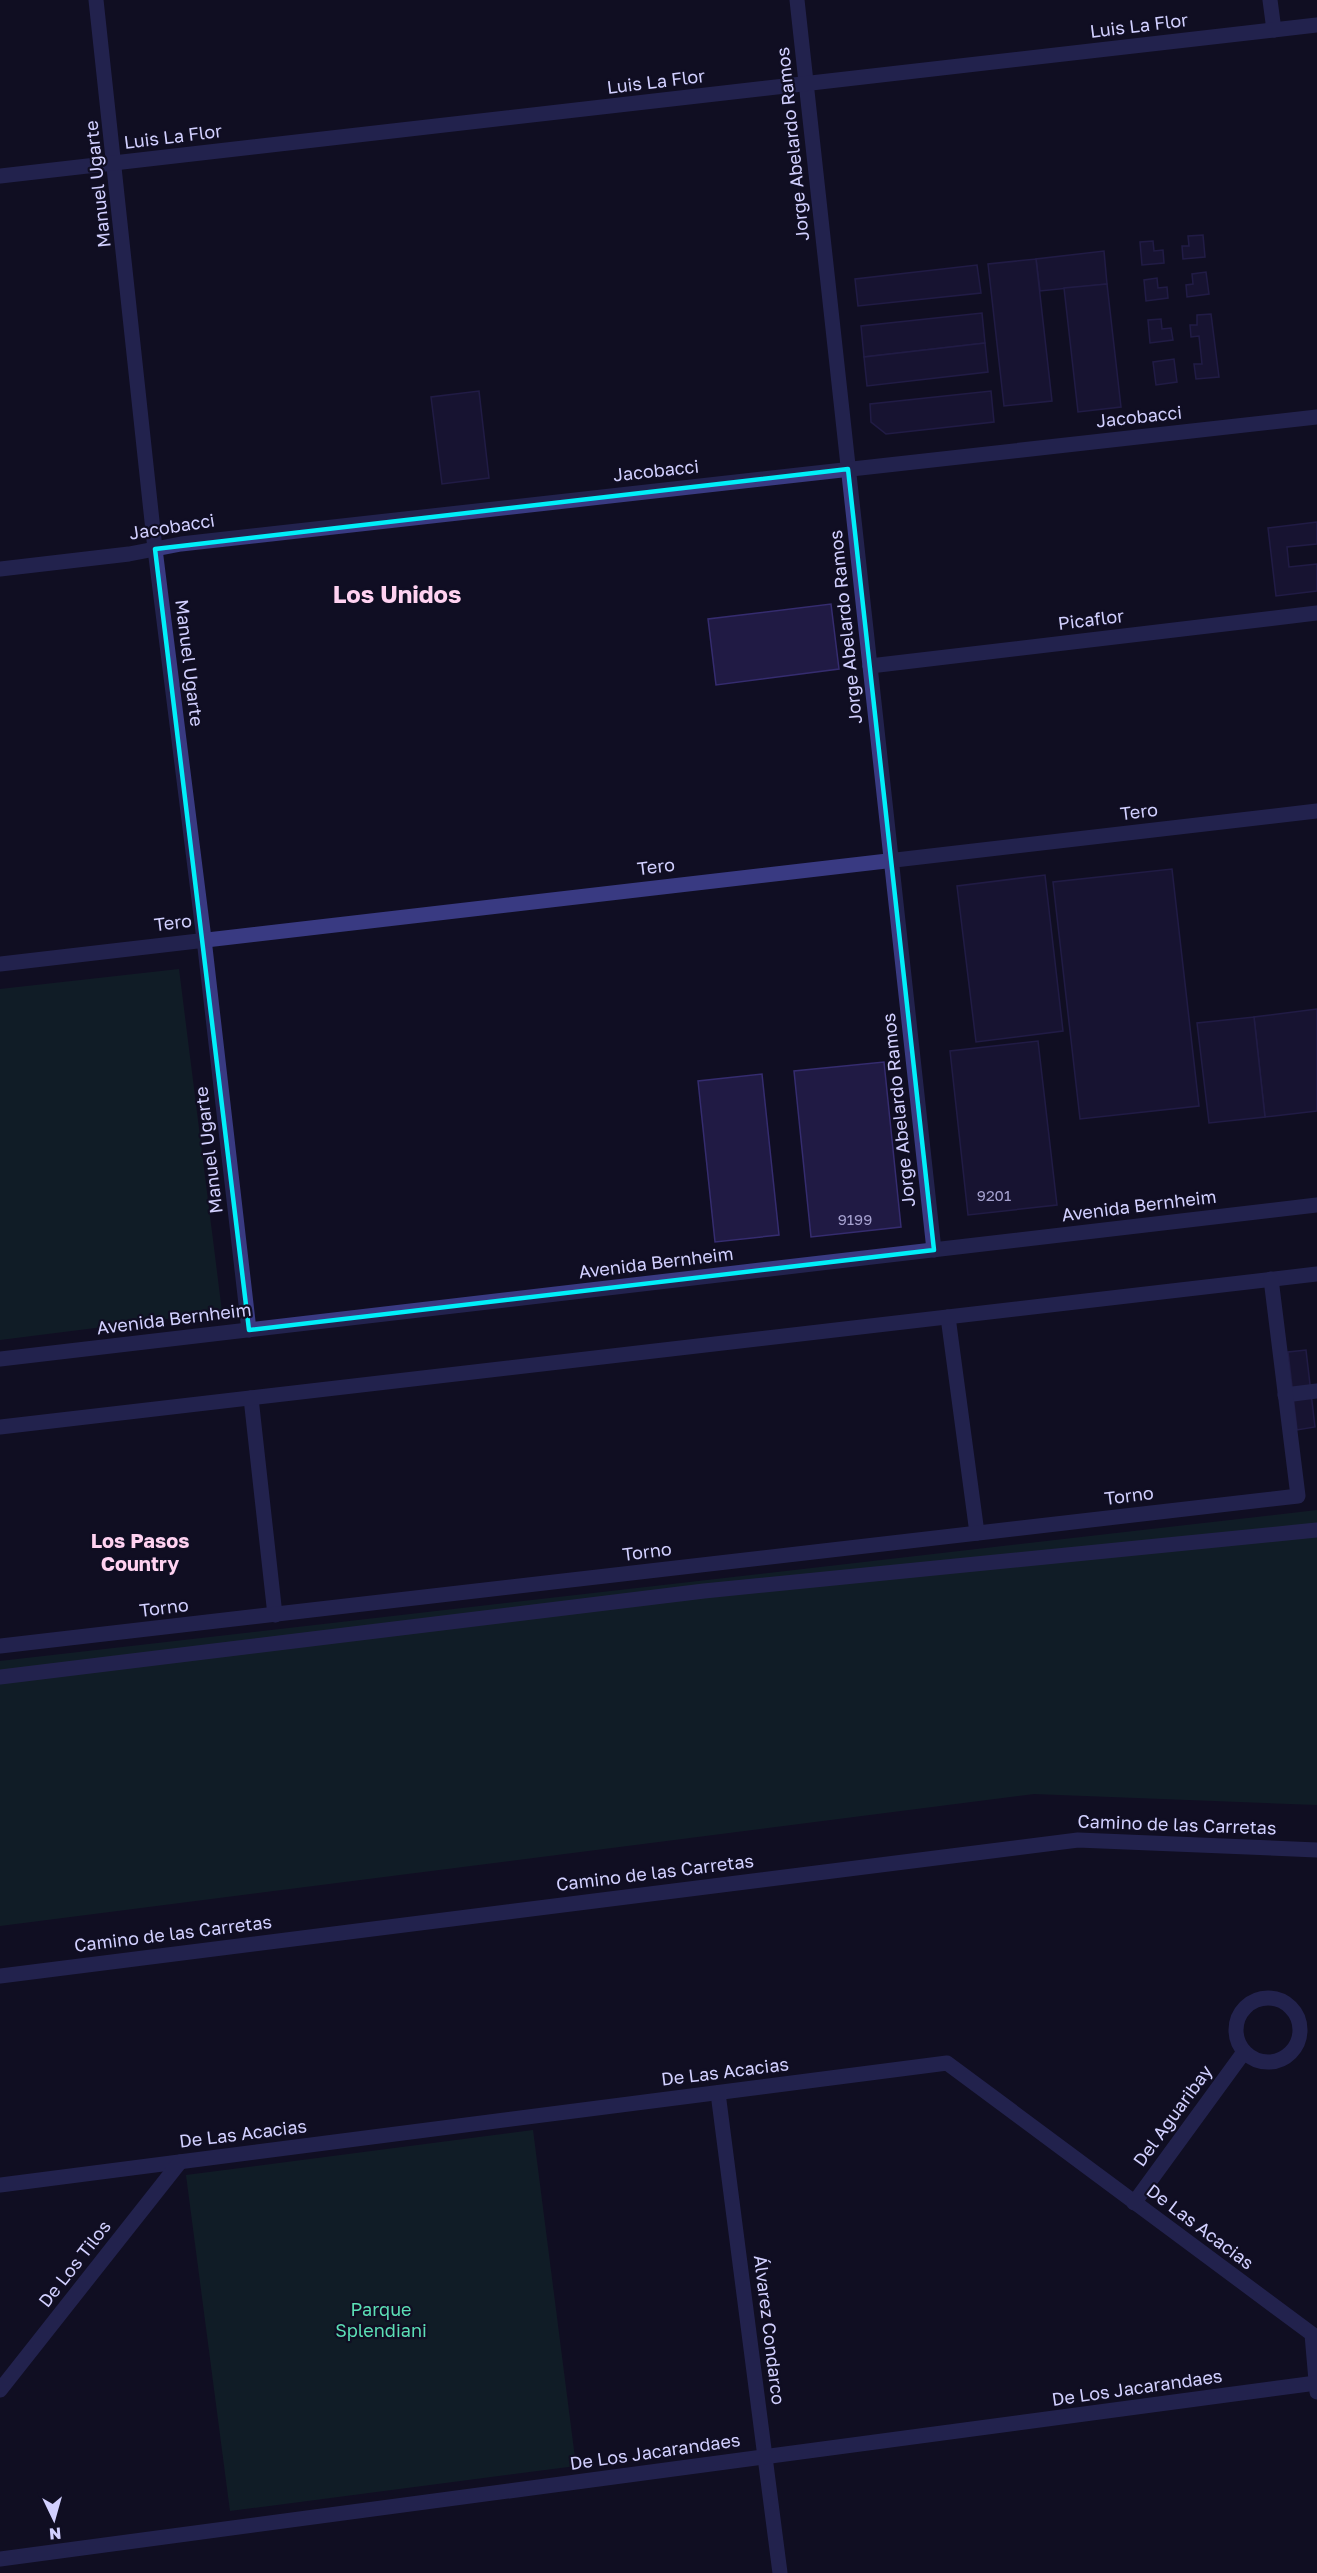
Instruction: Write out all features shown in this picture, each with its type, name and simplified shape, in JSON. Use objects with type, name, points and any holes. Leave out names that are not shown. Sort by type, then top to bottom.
[{"type":"street","name":"Manuel Ugarte","points":[[96,0],[155,549],[204,939],[249,1330]]},
{"type":"street","name":"Jorge Abelardo Ramos","points":[[797,0],[934,1250]]},
{"type":"street","points":[[1270,0],[1274,30]]},
{"type":"street","name":"Luis La Flor","points":[[0,176],[1317,25]]},
{"type":"street","name":"Jacobacci","points":[[0,569],[181,544],[1317,417]]},
{"type":"street","name":"Picaflor","points":[[870,666],[1317,613]]},
{"type":"street","name":"Tero","points":[[0,964],[1317,811]]},
{"type":"street","name":"Avenida Bernheim","points":[[0,1359],[1317,1205]]},
{"type":"street","points":[[0,1427],[1317,1274]]},
{"type":"street","points":[[1271,1279],[1286,1395],[1317,1391]]},
{"type":"street","points":[[948,1317],[977,1533]]},
{"type":"street","name":"Torno","points":[[0,1646],[1298,1496],[1286,1395]]},
{"type":"street","points":[[251,1398],[275,1615]]},
{"type":"street","points":[[0,1677],[704,1592],[1317,1530]]},
{"type":"street","name":"Camino de las Carretas","points":[[0,1976],[1078,1840],[1317,1850]]},
{"type":"street","points":[[1268,1998],[1278,2000],[1295,2013],[1300,2033],[1297,2044],[1283,2059],[1262,2062],[1244,2052],[1236,2033],[1241,2013],[1248,2005],[1268,1998]]},
{"type":"street","name":"Del Aguaribay","points":[[1134,2203],[1244,2052]]},
{"type":"street","name":"De Las Acacias","points":[[0,2185],[947,2063],[1311,2334],[1317,2388]]},
{"type":"street","name":"Álvarez Condarco","points":[[718,2093],[780,2573]]},
{"type":"street","name":"De Los Tilos","points":[[0,2390],[180,2162]]},
{"type":"street","name":"De Los Jacarandaes","points":[[0,2559],[765,2457],[1317,2388]]},
{"type":"highlighted area","points":[[848,469],[934,1250],[249,1330],[155,549]]},
{"type":"green space","points":[[179,969],[222,1312],[0,1340],[0,989]]},
{"type":"green space","points":[[1317,1510],[1317,1805],[1034,1794],[0,1926],[0,1661]]},
{"type":"green space","name":"Parque Splendiani","points":[[533,2130],[576,2466],[230,2511],[186,2175]]},
{"type":"building","points":[[1203,235],[1205,257],[1183,259],[1182,246],[1189,246],[1188,236]]},
{"type":"building","points":[[1153,241],[1154,251],[1163,250],[1164,263],[1142,265],[1140,242]]},
{"type":"building","points":[[1104,251],[1107,284],[1040,291],[1036,259]]},
{"type":"building","points":[[1036,259],[1052,401],[1004,406],[988,264]]},
{"type":"building","points":[[977,265],[981,293],[858,306],[855,279]]},
{"type":"building","points":[[1206,272],[1209,294],[1187,297],[1186,285],[1193,284],[1192,274]]},
{"type":"building","points":[[1157,278],[1158,288],[1167,287],[1168,298],[1146,301],[1144,280]]},
{"type":"building","points":[[1107,284],[1121,407],[1078,412],[1064,288]]},
{"type":"building","points":[[982,313],[985,343],[864,357],[861,326]]},
{"type":"building","points":[[1211,314],[1219,377],[1196,379],[1194,364],[1202,364],[1199,336],[1191,337],[1190,325],[1197,325],[1197,315]]},
{"type":"building","points":[[1161,319],[1162,329],[1171,328],[1173,340],[1150,343],[1148,320]]},
{"type":"building","points":[[985,343],[988,372],[867,386],[864,357]]},
{"type":"building","points":[[1174,359],[1177,382],[1156,385],[1153,362]]},
{"type":"building","points":[[479,391],[489,478],[442,484],[431,397]]},
{"type":"building","points":[[991,391],[994,422],[886,434],[871,422],[870,404]]},
{"type":"building","points":[[1317,522],[1317,544],[1287,547],[1289,567],[1317,564],[1317,591],[1276,596],[1268,528]]},
{"type":"building","points":[[831,604],[839,669],[716,685],[708,619]]},
{"type":"building","points":[[1172,869],[1199,1106],[1080,1119],[1053,882]]},
{"type":"building","points":[[1045,875],[1063,1031],[976,1042],[957,886]]},
{"type":"building","points":[[1317,1009],[1317,1111],[1265,1117],[1254,1017]]},
{"type":"building","points":[[1254,1017],[1265,1117],[1209,1123],[1197,1023]]},
{"type":"building","points":[[1038,1041],[1057,1205],[968,1215],[950,1051]]},
{"type":"building","points":[[884,1062],[901,1227],[811,1237],[794,1071]]},
{"type":"building","points":[[762,1074],[779,1235],[715,1242],[698,1081]]},
{"type":"building","points":[[1306,1350],[1315,1427],[1297,1430],[1288,1352]]},
{"type":"district","name":"Los Unidos","points":[[397,595]]},
{"type":"district","name":"Los Pasos Country","points":[[140,1552]]}]
